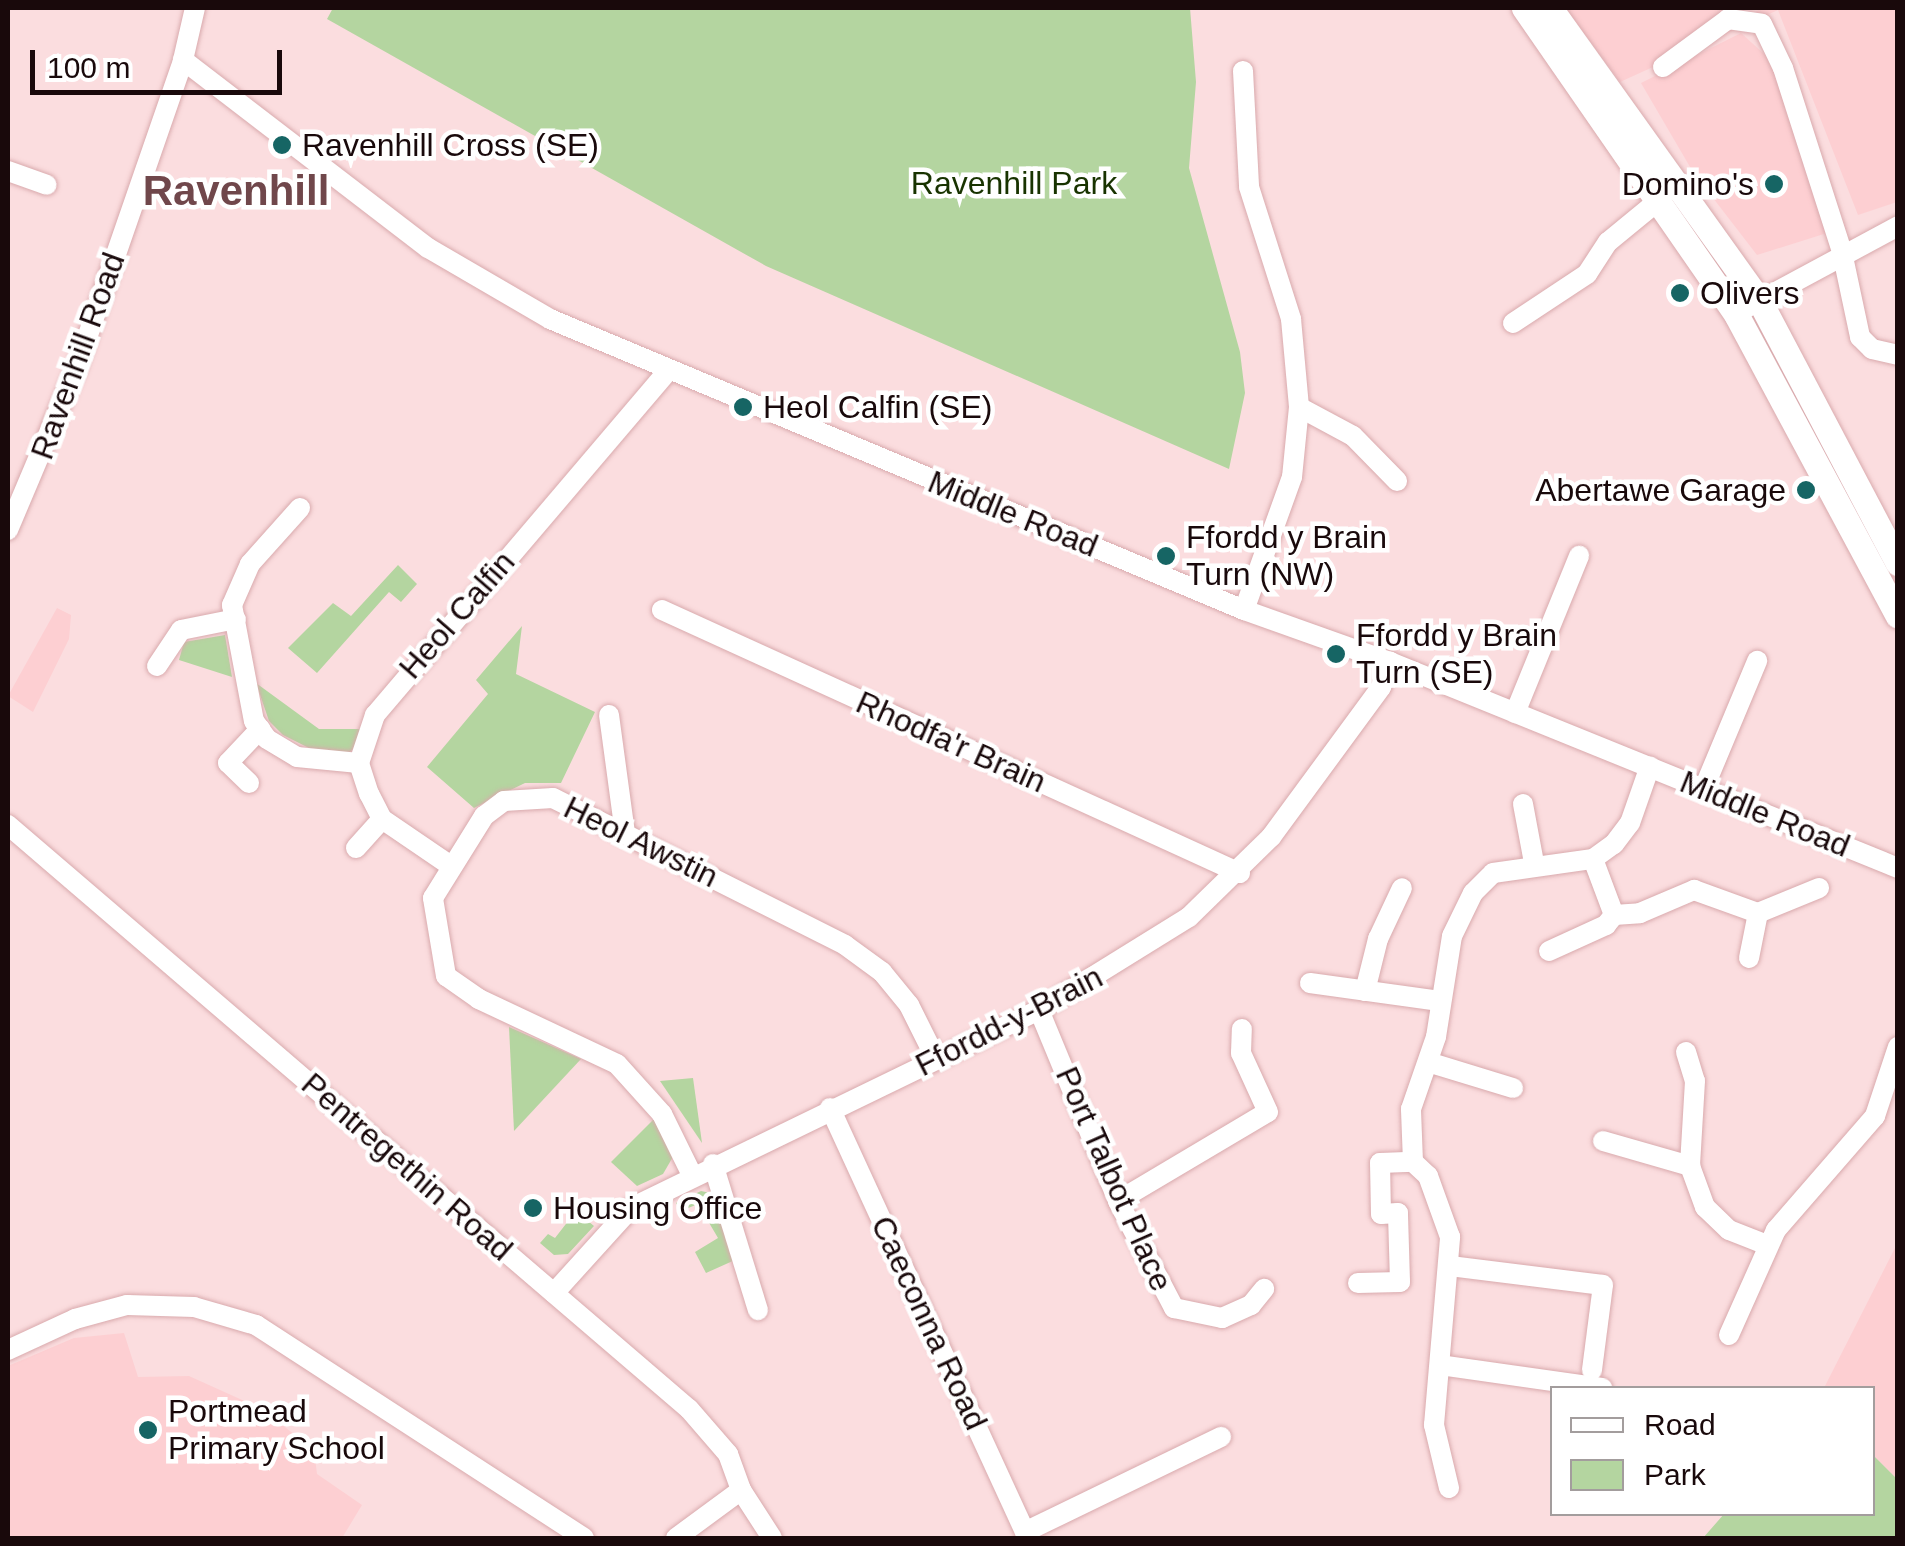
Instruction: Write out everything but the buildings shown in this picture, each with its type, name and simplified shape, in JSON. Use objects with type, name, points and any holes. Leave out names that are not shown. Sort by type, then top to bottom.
[{"type":"main road","points":[[1524,8],[1737,316],[1898,616]]},
{"type":"main road","points":[[1550,8],[1758,298],[1898,563]]},
{"type":"street","name":"Ravenhill Road","points":[[8,530],[58,418],[183,60],[192,9]]},
{"type":"street","points":[[1663,67],[1728,18],[1762,24],[1783,68],[1842,252],[1860,338],[1872,349],[1898,355]]},
{"type":"street","name":"Middle Road","points":[[183,60],[428,248],[550,319],[1244,610],[1390,662],[1898,868]]},
{"type":"street","points":[[1242,71],[1249,186],[1291,320],[1298,407],[1292,476],[1244,610]]},
{"type":"street","points":[[8,171],[47,186]]},
{"type":"street","points":[[1512,323],[1587,274],[1608,242],[1658,200]]},
{"type":"street","points":[[1737,316],[1758,298],[1898,226]]},
{"type":"street","name":"Heol Calfin","points":[[359,763],[390,692],[669,370]]},
{"type":"street","points":[[1298,407],[1354,436],[1397,481]]},
{"type":"street","points":[[300,508],[250,564],[232,605],[260,728],[297,757],[359,763],[382,819],[451,866]]},
{"type":"street","points":[[1515,713],[1578,556]]},
{"type":"street","name":"Rhodfa'r Brain","points":[[662,610],[1240,873]]},
{"type":"street","points":[[157,666],[181,630],[236,620]]},
{"type":"street","points":[[1704,788],[1757,661]]},
{"type":"street","name":"Ffordd-y-Brain","points":[[554,1293],[607,1228],[692,1175],[1040,1010],[1145,948],[1240,873],[1382,686],[1390,662]]},
{"type":"street","points":[[587,737],[610,725],[625,833]]},
{"type":"street","points":[[249,783],[228,762],[260,728]]},
{"type":"street","points":[[1449,1488],[1434,1426],[1450,1266],[1443,1208],[1414,1162],[1412,1109],[1428,1062],[1452,936],[1473,893],[1493,873],[1534,862],[1593,859],[1630,823],[1650,766]]},
{"type":"street","name":"Heol Awstin","points":[[692,1175],[662,1114],[617,1064],[479,999],[446,976],[433,898],[484,816],[504,801],[531,794],[553,798],[844,944],[882,972],[909,1005],[936,1060]]},
{"type":"street","points":[[1523,804],[1534,862]]},
{"type":"street","points":[[356,848],[382,819]]},
{"type":"street","name":"Pentregethin Road","points":[[8,825],[688,1408],[728,1454],[741,1490],[772,1538]]},
{"type":"street","points":[[1593,859],[1614,915]]},
{"type":"street","points":[[1366,991],[1378,940],[1402,888]]},
{"type":"street","points":[[1549,951],[1614,915],[1640,913],[1694,890],[1758,913],[1818,888]]},
{"type":"street","points":[[1749,958],[1758,913]]},
{"type":"street","points":[[1310,983],[1440,1002]]},
{"type":"street","name":"Port Talbot Place","points":[[1040,1010],[1118,1201],[1174,1308],[1222,1318],[1250,1305],[1264,1289]]},
{"type":"street","points":[[1118,1201],[1268,1112],[1242,1053],[1242,1029]]},
{"type":"street","points":[[1729,1335],[1766,1246],[1875,1116],[1898,1047]]},
{"type":"street","points":[[1686,1052],[1696,1108],[1690,1166],[1705,1207],[1730,1230],[1766,1246]]},
{"type":"street","points":[[1428,1062],[1512,1088]]},
{"type":"street","name":"Caeconna Road","points":[[830,1108],[1026,1535]]},
{"type":"street","points":[[1603,1141],[1690,1166]]},
{"type":"street","points":[[1358,1283],[1400,1282],[1398,1213],[1381,1214],[1380,1163],[1414,1162]]},
{"type":"street","points":[[713,1164],[758,1310]]},
{"type":"street","points":[[1440,1365],[1595,1384],[1603,1285],[1450,1266]]},
{"type":"street","points":[[8,1350],[75,1318],[128,1306],[194,1307],[256,1325],[584,1538]]},
{"type":"street","points":[[1026,1535],[1222,1437]]},
{"type":"street","points":[[676,1538],[741,1490]]},
{"type":"shaded area","points":[[1565,8],[1731,8],[1747,18],[1761,8],[1897,8],[1897,202],[1858,215],[1778,10],[1620,82]]},
{"type":"shaded area","points":[[1741,33],[1774,63],[1827,233],[1757,255],[1693,172],[1641,83]]},
{"type":"shaded area","points":[[57,608],[71,615],[69,639],[33,712],[8,696]]},
{"type":"shaded area","points":[[1897,1244],[1897,1479],[1875,1457],[1875,1386],[1825,1386]]},
{"type":"shaded area","name":"Portmead Primary School","points":[[124,1333],[138,1377],[189,1376],[262,1409],[314,1450],[317,1474],[362,1505],[342,1538],[8,1538],[8,1366],[74,1338]]},
{"type":"green space","name":"Ravenhill Park","points":[[333,8],[1190,8],[1196,82],[1189,168],[1240,352],[1245,393],[1229,469],[766,266],[327,19]]},
{"type":"green space","points":[[398,565],[417,584],[401,602],[389,592],[317,673],[288,648],[333,603],[351,616]]},
{"type":"green space","points":[[522,626],[516,674],[595,712],[561,783],[525,783],[474,808],[427,767],[488,694],[476,680]]},
{"type":"green space","points":[[225,635],[232,677],[179,660],[184,642]]},
{"type":"green space","points":[[256,683],[319,729],[362,729],[357,746],[347,754],[313,750],[283,735],[269,721]]},
{"type":"green space","points":[[509,1027],[581,1059],[514,1131]]},
{"type":"green space","points":[[693,1078],[702,1143],[660,1081]]},
{"type":"green space","points":[[654,1119],[674,1155],[663,1174],[637,1186],[611,1162]]},
{"type":"green space","points":[[701,1191],[720,1195],[735,1260],[706,1273],[695,1252],[718,1238],[698,1204],[681,1211],[676,1203]]},
{"type":"green space","points":[[576,1211],[594,1226],[568,1254],[554,1255],[540,1243],[548,1234],[555,1238]]},
{"type":"green space","points":[[1875,1457],[1897,1479],[1897,1538],[1703,1538],[1722,1516],[1875,1516]]},
{"type":"place","name":"Ravenhill Cross (SE)","points":[[282,145]]},
{"type":"place","name":"Domino's","points":[[1774,184]]},
{"type":"place","name":"Olivers","points":[[1680,293]]},
{"type":"place","name":"Heol Calfin (SE)","points":[[743,407]]},
{"type":"place","name":"Abertawe Garage","points":[[1806,490]]},
{"type":"place","name":"Ffordd y Brain Turn (NW)","points":[[1166,556]]},
{"type":"place","name":"Ffordd y Brain Turn (SE)","points":[[1336,654]]},
{"type":"place","name":"Housing Office","points":[[533,1208]]},
{"type":"place","name":"Portmead Primary School","points":[[148,1430]]},
{"type":"district","name":"Ravenhill","points":[[236,191]]}]
